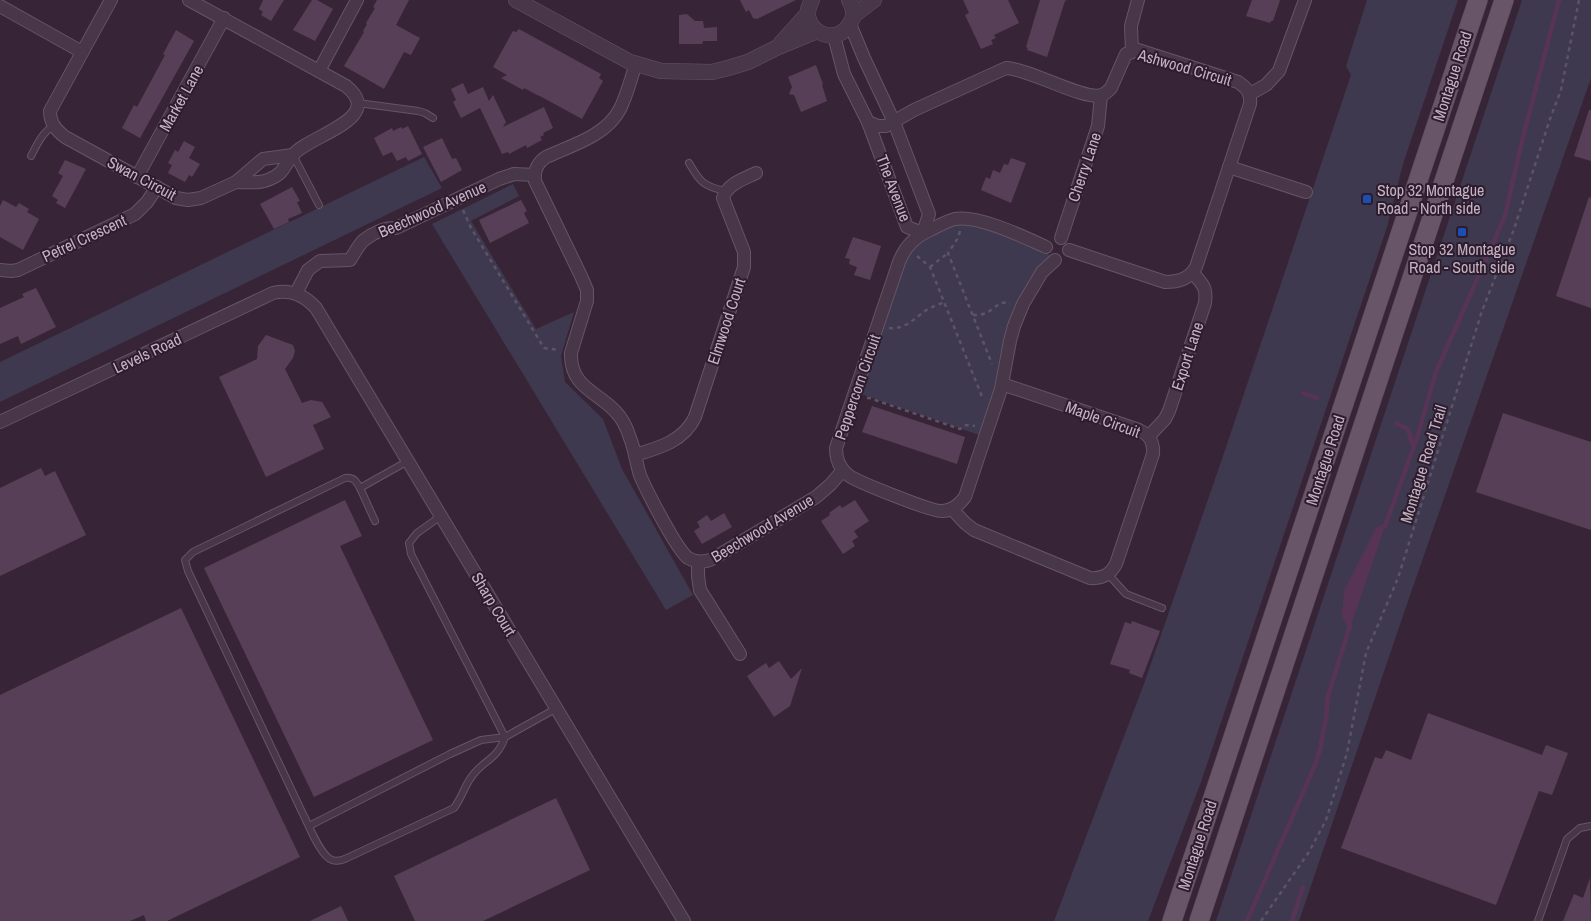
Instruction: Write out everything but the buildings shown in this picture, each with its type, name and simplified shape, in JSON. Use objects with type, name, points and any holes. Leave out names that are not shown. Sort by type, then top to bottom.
[{"type":"main road","points":[[1445,98],[1464,0]]},
{"type":"main road","name":"Montague Road","points":[[1172,921],[1478,0]]},
{"type":"main road","name":"Montague Road","points":[[1199,921],[1502,4]]},
{"type":"street","points":[[54,126],[50,120],[50,111],[111,0]]},
{"type":"street","points":[[189,0],[346,86],[353,91],[358,103]]},
{"type":"street","points":[[318,71],[357,0]]},
{"type":"street","points":[[516,0],[613,53],[636,64],[661,71],[712,72],[748,62],[817,31]]},
{"type":"street","points":[[849,0],[852,5],[851,20]]},
{"type":"street","points":[[810,7],[811,24],[822,34],[834,36],[841,33],[851,20],[874,0]]},
{"type":"street","points":[[1132,51],[1131,26],[1138,0]]},
{"type":"street","points":[[1250,94],[1266,85],[1279,71],[1305,0]]},
{"type":"street","points":[[0,6],[82,52]]},
{"type":"street","points":[[776,48],[810,7]]},
{"type":"street","name":"Market Lane","points":[[137,177],[224,18]]},
{"type":"street","name":"The Avenue","points":[[834,36],[844,74],[868,122],[907,227],[924,233],[929,214],[894,122],[864,58],[851,20]]},
{"type":"street","name":"Ashwood Circuit","points":[[1101,96],[1107,93],[1110,88],[1126,54],[1138,50],[1238,82],[1250,94],[1250,104],[1196,267],[1192,273]]},
{"type":"street","points":[[534,175],[540,161],[597,134],[611,122],[622,106],[636,64]]},
{"type":"street","points":[[868,122],[878,126],[886,126],[914,110],[1006,68],[1019,70],[1084,93],[1101,96]]},
{"type":"street","name":"Cherry Lane","points":[[1061,238],[1098,126],[1101,96]]},
{"type":"street","name":"Swan Circuit","points":[[236,182],[259,182],[272,179],[282,172],[293,155],[312,140],[352,119],[358,103]]},
{"type":"street","name":"Swan Circuit","points":[[54,126],[65,137],[176,198],[194,200],[201,198],[236,182],[263,159],[293,155]]},
{"type":"street","points":[[1229,167],[1306,192]]},
{"type":"street","points":[[725,191],[756,173]]},
{"type":"street","name":"Beechwood Avenue","points":[[296,293],[308,270],[320,261],[350,260],[358,251],[362,241],[387,227],[396,228],[510,175],[534,175],[588,294],[588,301],[572,348],[570,362],[573,371],[584,387],[614,410],[623,420],[640,475],[664,522],[683,553],[690,559],[698,562],[709,561],[816,496],[830,485],[843,470]]},
{"type":"street","name":"Petrel Crescent","points":[[0,270],[18,270],[135,214],[157,188]]},
{"type":"street","name":"Elmwood Court","points":[[635,455],[660,448],[682,435],[690,427],[695,417],[744,267],[744,252],[722,198],[725,191]]},
{"type":"street","points":[[960,218],[977,220],[1046,247]]},
{"type":"street","name":"Peppercorn Circuit","points":[[843,470],[837,460],[836,448],[904,250],[914,239],[924,233],[951,220],[960,218]]},
{"type":"street","points":[[843,470],[855,479],[932,510],[943,512],[952,509],[964,497],[982,446],[1002,384],[1010,340],[1019,314],[1042,272],[1055,260],[1064,258],[1069,250],[1067,242],[1057,237],[1050,240],[1046,247],[1048,255],[1055,260]]},
{"type":"street","points":[[1069,250],[1165,282],[1176,282],[1185,279],[1192,273]]},
{"type":"street","name":"Export Lane","points":[[1148,436],[1165,419],[1170,411],[1205,303],[1205,287],[1192,273]]},
{"type":"street","name":"Levels Road","points":[[0,422],[272,293],[296,293]]},
{"type":"street","name":"Sharp Court","points":[[296,293],[308,300],[316,308],[684,921]]},
{"type":"street","name":"Maple Circuit","points":[[1002,384],[1139,430],[1148,436],[1153,444],[1153,454],[1115,566],[1108,574]]},
{"type":"street","points":[[952,509],[970,528],[983,534],[1090,578],[1108,574]]},
{"type":"street","points":[[698,562],[700,590],[740,654]]},
{"type":"lane","points":[[358,103],[407,108],[433,118]]},
{"type":"lane","points":[[31,156],[43,134],[54,126]]},
{"type":"lane","points":[[293,155],[319,205]]},
{"type":"lane","points":[[689,163],[703,184],[710,188],[725,191]]},
{"type":"lane","points":[[360,488],[408,461]]},
{"type":"lane","points":[[375,521],[354,479],[345,478],[192,552],[185,560],[188,571],[309,826],[326,856],[332,861],[341,861],[348,858],[454,808],[469,780],[484,764],[496,755],[505,737],[411,554],[410,543],[417,533],[441,516]]},
{"type":"lane","points":[[1108,574],[1126,594],[1162,608]]},
{"type":"lane","points":[[309,826],[466,747],[481,740],[505,737],[557,708]]},
{"type":"lane","points":[[1538,921],[1567,838],[1580,828],[1591,826]]},
{"type":"path","name":"Montague Road Trail","points":[[1261,921],[1309,852],[1326,820],[1347,753],[1366,653],[1398,578],[1482,311],[1514,229],[1561,90],[1579,0]]},
{"type":"path","points":[[462,209],[471,228],[544,348],[562,350]]},
{"type":"path","points":[[930,267],[948,253],[958,238],[960,218]]},
{"type":"path","points":[[904,250],[917,256],[930,267],[985,403],[987,398]]},
{"type":"path","points":[[948,253],[993,367]]},
{"type":"path","points":[[878,325],[891,329],[899,328],[918,318],[923,312],[944,302]]},
{"type":"path","points":[[973,315],[982,315],[998,304],[1005,302],[1014,305]]},
{"type":"path","points":[[863,400],[869,398],[960,429],[966,425],[978,427],[978,438],[982,446]]},
{"type":"shaded area","points":[[1367,0],[1458,0],[1403,164],[1387,227],[1201,782],[1148,921],[1054,921],[1145,681],[1222,459],[1351,75],[1346,66]]},
{"type":"shaded area","points":[[1522,0],[1591,0],[1591,78],[1407,604],[1299,921],[1216,921]]},
{"type":"shaded area","points":[[424,157],[442,188],[0,402],[0,362]]},
{"type":"shaded area","points":[[513,184],[519,196],[471,221],[536,329],[574,312],[561,356],[565,382],[603,419],[622,469],[693,595],[666,610],[432,224]]},
{"type":"shaded area","points":[[960,218],[1047,251],[1051,258],[1030,293],[985,437],[855,392],[904,250]]},
{"type":"shaded area","points":[[1386,523],[1349,631],[1342,616],[1344,591],[1376,528]]},
{"type":"waterway","points":[[1385,526],[1417,438],[1436,372],[1505,216],[1522,141],[1559,0]]},
{"type":"waterway","points":[[1303,393],[1317,398]]},
{"type":"waterway","points":[[1396,423],[1408,429],[1413,446]]},
{"type":"waterway","points":[[1247,921],[1315,765],[1326,718],[1328,696],[1350,626]]},
{"type":"waterway","points":[[1292,921],[1303,887]]},
{"type":"place","name":"Stop 32 Montague Road - North side","points":[[1367,199]]},
{"type":"place","name":"Stop 32 Montague Road - South side","points":[[1462,232]]}]
